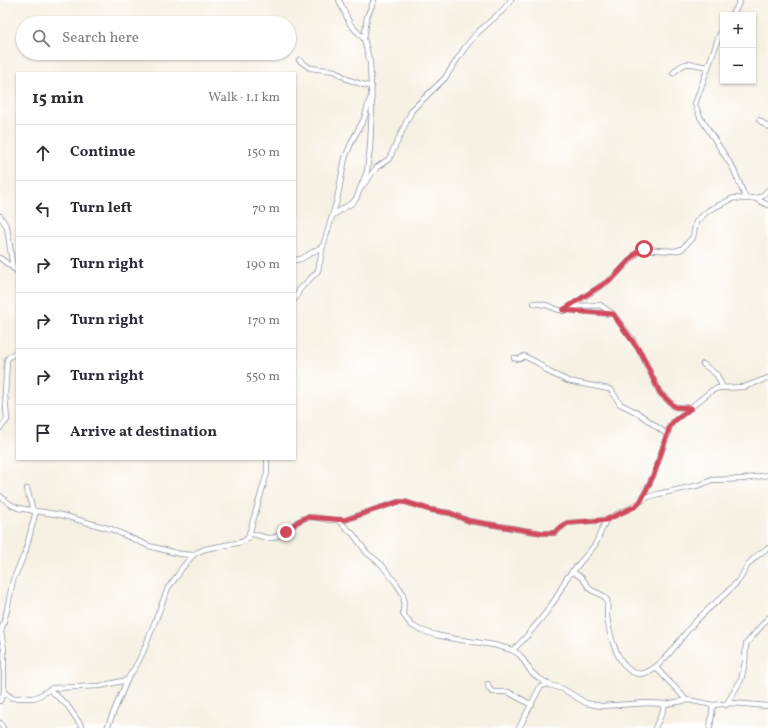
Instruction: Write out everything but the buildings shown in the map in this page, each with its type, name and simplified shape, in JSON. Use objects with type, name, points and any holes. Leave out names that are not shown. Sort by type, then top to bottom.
[{"type":"street","points":[[339,0],[350,24],[364,38]]},
{"type":"street","points":[[333,215],[356,199],[367,171],[370,148],[372,87],[370,63],[364,38],[367,17],[374,0]]},
{"type":"street","points":[[360,189],[377,167],[389,159],[412,110],[445,78],[476,34],[499,15],[511,0]]},
{"type":"street","points":[[734,12],[740,0]]},
{"type":"street","points":[[720,33],[695,104],[700,117],[733,168],[746,200]]},
{"type":"street","points":[[299,60],[310,68],[335,71],[347,79],[372,87]]},
{"type":"street","points":[[673,73],[680,66],[685,64],[707,67]]},
{"type":"street","points":[[296,297],[300,289],[318,271],[323,246],[342,179],[345,158],[364,119],[372,93]]},
{"type":"street","points":[[760,120],[768,127]]},
{"type":"street","points":[[565,310],[613,278],[641,249],[682,249],[692,237],[696,222],[705,213],[734,198],[746,200],[761,197],[768,190]]},
{"type":"street","points":[[754,198],[768,205]]},
{"type":"street","points":[[0,216],[7,227],[15,270]]},
{"type":"street","points":[[296,260],[301,259],[323,246]]},
{"type":"street","points":[[0,258],[15,270]]},
{"type":"street","points":[[534,303],[546,305],[559,310],[613,314]]},
{"type":"street","points":[[565,310],[579,306],[600,305],[613,314],[641,353],[660,393],[675,407],[691,408]]},
{"type":"street","points":[[0,428],[7,420],[5,394],[7,360],[16,353]]},
{"type":"street","points":[[514,358],[524,356],[538,363],[549,372],[568,381],[608,389],[612,391],[620,404],[638,412],[668,434]]},
{"type":"street","points":[[703,364],[717,375],[723,388]]},
{"type":"street","points":[[641,501],[654,474],[670,426],[674,421],[712,391],[718,388],[744,387],[768,378]]},
{"type":"street","points":[[0,496],[18,508],[61,515],[96,525],[169,552],[193,554],[205,549],[242,542],[248,538],[267,473],[267,460]]},
{"type":"street","points":[[249,533],[267,538],[273,538],[305,518],[314,517],[338,520],[350,519],[398,502],[405,502],[431,510],[450,513],[469,521],[542,533],[554,533],[567,523],[606,520],[629,509],[641,501],[658,494],[700,485],[712,480],[743,479],[768,475]]},
{"type":"street","points":[[0,701],[4,692],[2,628],[13,580],[25,553],[35,511],[27,489]]},
{"type":"street","points":[[338,520],[354,534],[367,553],[381,564],[396,583],[402,592],[404,599],[403,614],[411,625],[420,630],[436,635],[514,650],[520,655],[532,673],[548,684],[563,689],[586,703],[601,706],[648,703],[665,704],[686,700],[713,705],[726,705],[733,703],[768,706]]},
{"type":"street","points":[[514,650],[556,598],[562,585],[572,571],[595,545],[606,520]]},
{"type":"street","points":[[572,571],[582,578],[591,590],[602,595],[607,600],[607,615],[611,635],[623,665],[632,671],[645,673],[656,667],[664,659],[695,621],[738,581],[760,552],[768,548]]},
{"type":"street","points":[[107,728],[127,680],[138,664],[168,588],[193,554]]},
{"type":"street","points":[[726,705],[740,680],[745,662],[746,644],[768,618]]},
{"type":"street","points":[[656,667],[686,700]]},
{"type":"street","points":[[4,692],[12,698],[26,698],[39,696],[57,688],[100,686],[127,680]]},
{"type":"street","points":[[488,684],[489,689],[493,692],[508,692],[532,705]]},
{"type":"street","points":[[519,728],[540,687],[548,684]]},
{"type":"street","points":[[50,690],[67,705],[83,728]]},
{"type":"street","points":[[655,728],[665,704]]},
{"type":"street","points":[[710,728],[713,705]]},
{"type":"street","points":[[0,723],[3,728]]},
{"type":"route","points":[[286,532],[297,522],[307,517],[345,520],[398,502],[410,503],[431,510],[450,513],[469,521],[542,533],[554,533],[566,523],[606,520],[636,506],[641,501],[654,474],[670,426],[691,408],[675,407],[660,393],[641,353],[613,314],[563,310],[613,278],[636,253],[641,249],[644,249]]}]
